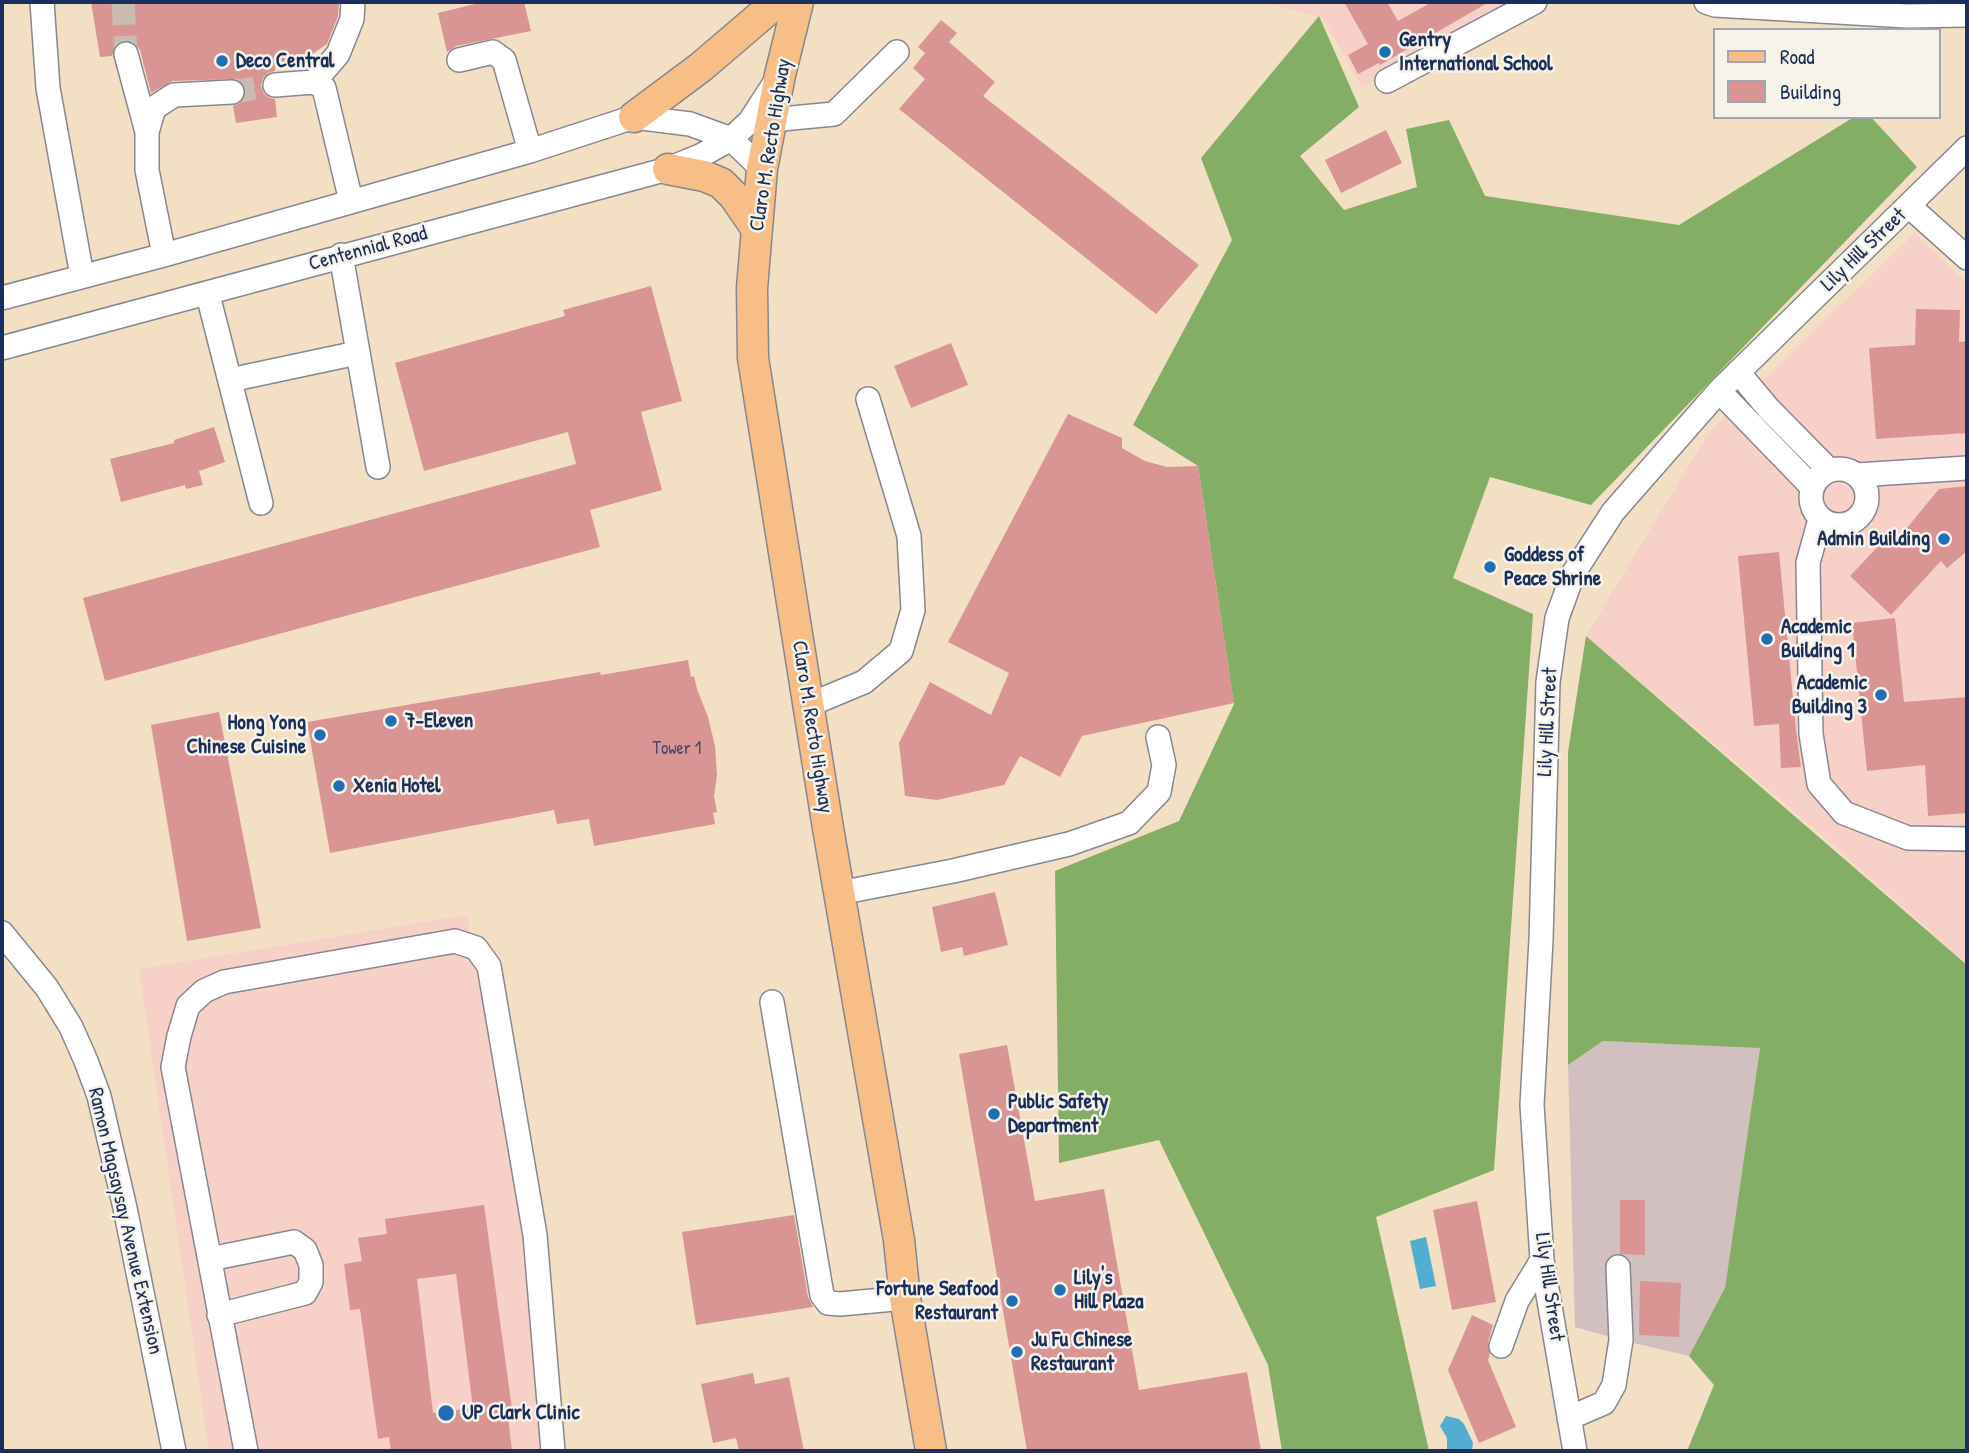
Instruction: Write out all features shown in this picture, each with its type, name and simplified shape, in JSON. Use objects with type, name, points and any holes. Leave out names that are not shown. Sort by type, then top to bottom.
[{"type":"main road","points":[[635,117],[701,67],[777,2]]},
{"type":"main road","name":"Claro M. Recto Highway","points":[[798,2],[780,75],[762,169],[751,325],[754,358],[932,1451]]},
{"type":"main road","points":[[667,169],[704,176],[721,183],[734,196],[756,228]]},
{"type":"street","points":[[42,2],[48,88],[82,276]]},
{"type":"street","points":[[314,82],[338,54],[352,19],[354,2]]},
{"type":"street","points":[[1387,81],[1535,2]]},
{"type":"street","points":[[1706,2],[1716,5],[1904,9],[1967,15]]},
{"type":"street","points":[[459,60],[493,52],[504,60],[530,151]]},
{"type":"street","points":[[771,120],[834,114],[897,52]]},
{"type":"street","points":[[126,54],[147,132]]},
{"type":"street","name":"Centennial Road","points":[[2,348],[208,295],[341,256],[667,169],[701,156],[731,139],[750,121],[780,75]]},
{"type":"street","points":[[275,85],[314,82],[324,88],[351,201]]},
{"type":"street","points":[[164,255],[146,170],[147,132],[154,108],[174,95],[232,92]]},
{"type":"street","points":[[2,298],[530,151],[635,117],[690,124],[731,139],[762,169]]},
{"type":"street","name":"Lily Hill Street","points":[[1575,1451],[1542,1261],[1532,1105],[1541,940],[1548,682],[1557,618],[1573,574],[1613,512],[1719,391],[1967,148]]},
{"type":"street","points":[[1909,206],[1967,258]]},
{"type":"street","points":[[341,256],[378,467]]},
{"type":"street","points":[[208,295],[261,503]]},
{"type":"street","points":[[230,380],[357,353]]},
{"type":"street","points":[[1738,372],[1768,408],[1829,470]]},
{"type":"street","points":[[1719,391],[1812,487]]},
{"type":"street","points":[[809,705],[864,682],[901,651],[913,610],[909,536],[867,400]]},
{"type":"street","points":[[1857,475],[1967,468]]},
{"type":"street","points":[[1829,470],[1849,470],[1857,475],[1863,483],[1867,502],[1857,519],[1838,526],[1820,519],[1811,502],[1812,487],[1821,475],[1829,470]]},
{"type":"street","points":[[1820,519],[1808,563],[1811,734],[1819,784],[1844,813],[1908,838],[1967,839]]},
{"type":"street","points":[[839,893],[953,871],[1069,844],[1129,823],[1159,792],[1164,765],[1158,737]]},
{"type":"street","name":"Ramon Magsaysay Avenue Extension","points":[[2,933],[47,988],[71,1027],[99,1096],[123,1196],[174,1451]]},
{"type":"street","points":[[246,1451],[173,1067],[188,1006],[204,991],[224,982],[455,941],[476,948],[489,965],[535,1235],[553,1451]]},
{"type":"street","points":[[772,1002],[822,1295],[828,1303],[840,1304],[905,1298]]},
{"type":"street","points":[[210,1259],[294,1242],[304,1250],[311,1265],[311,1282],[305,1293],[219,1315]]},
{"type":"street","points":[[1501,1346],[1517,1301],[1542,1261]]},
{"type":"street","points":[[1569,1418],[1604,1403],[1614,1385],[1621,1340],[1618,1267]]},
{"type":"shaded area","name":"Gentry International School","points":[[1258,2],[1521,2],[1362,87],[1322,17]]},
{"type":"shaded area","points":[[1915,233],[1967,283],[1967,964],[1824,837],[1586,636],[1709,432]]},
{"type":"shaded area","points":[[467,915],[566,1451],[209,1451],[139,969]]},
{"type":"shaded area","points":[[1603,1041],[1760,1047],[1725,1288],[1689,1356],[1575,1327],[1568,1065]]},
{"type":"green space","points":[[1319,16],[1359,107],[1300,156],[1344,210],[1417,187],[1406,129],[1449,120],[1485,196],[1679,225],[1851,119],[1873,119],[1917,167],[1591,505],[1490,477],[1453,578],[1533,614],[1494,1170],[1376,1217],[1429,1451],[1282,1451],[1268,1365],[1159,1140],[1059,1163],[1055,871],[1179,821],[1234,704],[1198,466],[1133,425],[1232,240],[1201,158]]},
{"type":"green space","points":[[1586,636],[1967,965],[1967,1451],[1687,1451],[1714,1385],[1689,1356],[1725,1288],[1760,1048],[1603,1041],[1568,1065],[1568,752]]},
{"type":"water","points":[[1426,1237],[1436,1286],[1420,1289],[1410,1241]]},
{"type":"water","points":[[1446,1416],[1459,1419],[1464,1424],[1473,1443],[1472,1451],[1447,1450],[1447,1438],[1440,1426]]},
{"type":"building","name":"Deco Central","points":[[91,2],[339,2],[338,16],[327,44],[298,64],[275,67],[275,71],[263,78],[263,92],[275,99],[277,117],[236,123],[233,106],[240,103],[246,92],[238,79],[173,81],[151,93],[140,50],[135,44],[129,40],[122,41],[116,45],[112,56],[100,57]]},
{"type":"building","points":[[483,2],[524,2],[531,31],[456,46],[447,52],[438,13]]},
{"type":"building","points":[[1344,2],[1387,2],[1398,21],[1432,2],[1489,2],[1380,65],[1379,63],[1358,74],[1348,55],[1368,44]]},
{"type":"building","points":[[941,20],[957,33],[949,42],[995,82],[983,96],[1199,265],[1156,314],[899,109],[925,79],[913,68],[925,53],[918,47]]},
{"type":"building","points":[[1386,130],[1402,163],[1341,193],[1325,160]]},
{"type":"building","points":[[651,286],[682,401],[641,412],[662,490],[590,510],[600,547],[105,681],[83,598],[576,464],[568,432],[424,471],[395,363],[565,316],[563,310]]},
{"type":"building","points":[[1916,309],[1960,310],[1959,342],[1967,341],[1967,433],[1876,439],[1869,348],[1915,345]]},
{"type":"building","points":[[951,343],[968,385],[911,408],[894,366]]},
{"type":"building","points":[[1068,414],[1122,438],[1122,448],[1145,461],[1167,467],[1198,466],[1234,703],[1082,736],[1060,777],[1020,756],[1004,785],[937,800],[905,796],[899,743],[930,682],[991,715],[1009,673],[948,642]]},
{"type":"building","points":[[214,427],[225,462],[199,471],[203,485],[186,489],[185,485],[121,502],[110,459],[174,443],[174,440]]},
{"type":"building","points":[[1967,486],[1967,551],[1947,568],[1941,561],[1891,615],[1850,576],[1885,539],[1892,546],[1939,489]]},
{"type":"building","name":"Academic Building 1","points":[[1779,552],[1801,767],[1781,768],[1779,724],[1754,726],[1738,556]]},
{"type":"building","points":[[1895,618],[1904,702],[1967,697],[1967,813],[1928,816],[1925,765],[1867,771],[1852,623]]},
{"type":"building","points":[[688,660],[691,677],[694,676],[715,746],[715,824],[594,846],[589,819],[557,824],[554,810],[330,853],[307,722],[600,672],[601,675]]},
{"type":"building","points":[[219,712],[261,928],[187,941],[151,725]]},
{"type":"building","points":[[995,892],[1008,945],[964,956],[962,947],[941,952],[932,907]]},
{"type":"building","name":"Lily's Hill Plaza","points":[[1007,1045],[1035,1201],[1104,1189],[1139,1390],[1247,1372],[1261,1451],[1027,1451],[959,1054]]},
{"type":"building","points":[[1620,1200],[1645,1200],[1645,1255],[1620,1254]]},
{"type":"building","points":[[1477,1201],[1496,1302],[1452,1310],[1433,1210]]},
{"type":"building","points":[[484,1205],[513,1416],[508,1417],[512,1451],[391,1451],[389,1437],[378,1439],[360,1309],[350,1310],[344,1264],[362,1261],[358,1238],[387,1234],[385,1219]],"holes":[[[456,1274],[473,1408],[433,1413],[417,1279]]]},
{"type":"building","points":[[794,1215],[808,1297],[813,1307],[696,1325],[682,1232]]},
{"type":"building","points":[[1640,1281],[1681,1283],[1679,1337],[1639,1335]]},
{"type":"building","points":[[1472,1315],[1493,1325],[1488,1342],[1488,1360],[1516,1427],[1479,1443],[1448,1370]]},
{"type":"building","points":[[753,1373],[755,1384],[789,1377],[804,1451],[739,1451],[736,1438],[713,1443],[701,1384]]},
{"type":"tunnel","points":[[123,2],[126,54]]},
{"type":"tunnel","points":[[232,92],[275,85]]},
{"type":"place","name":"Gentry International School","points":[[1385,52]]},
{"type":"place","name":"Deco Central","points":[[222,61]]},
{"type":"place","name":"Admin Building","points":[[1944,539]]},
{"type":"place","name":"Goddess of Peace Shrine","points":[[1490,567]]},
{"type":"place","name":"Academic Building 1","points":[[1767,639]]},
{"type":"place","name":"Academic Building 3","points":[[1881,695]]},
{"type":"place","name":"7-Eleven","points":[[391,721]]},
{"type":"place","name":"Hong Yong Chinese Cuisine","points":[[320,735]]},
{"type":"place","name":"Xenia Hotel","points":[[339,786]]},
{"type":"place","name":"Public Safety Department","points":[[994,1114]]},
{"type":"place","name":"Lily's Hill Plaza","points":[[1060,1290]]},
{"type":"place","name":"Fortune Seafood Restaurant","points":[[1012,1301]]},
{"type":"place","name":"Ju Fu Chinese Restaurant","points":[[1017,1352]]},
{"type":"place","name":"UP Clark Clinic","points":[[446,1413]]}]
